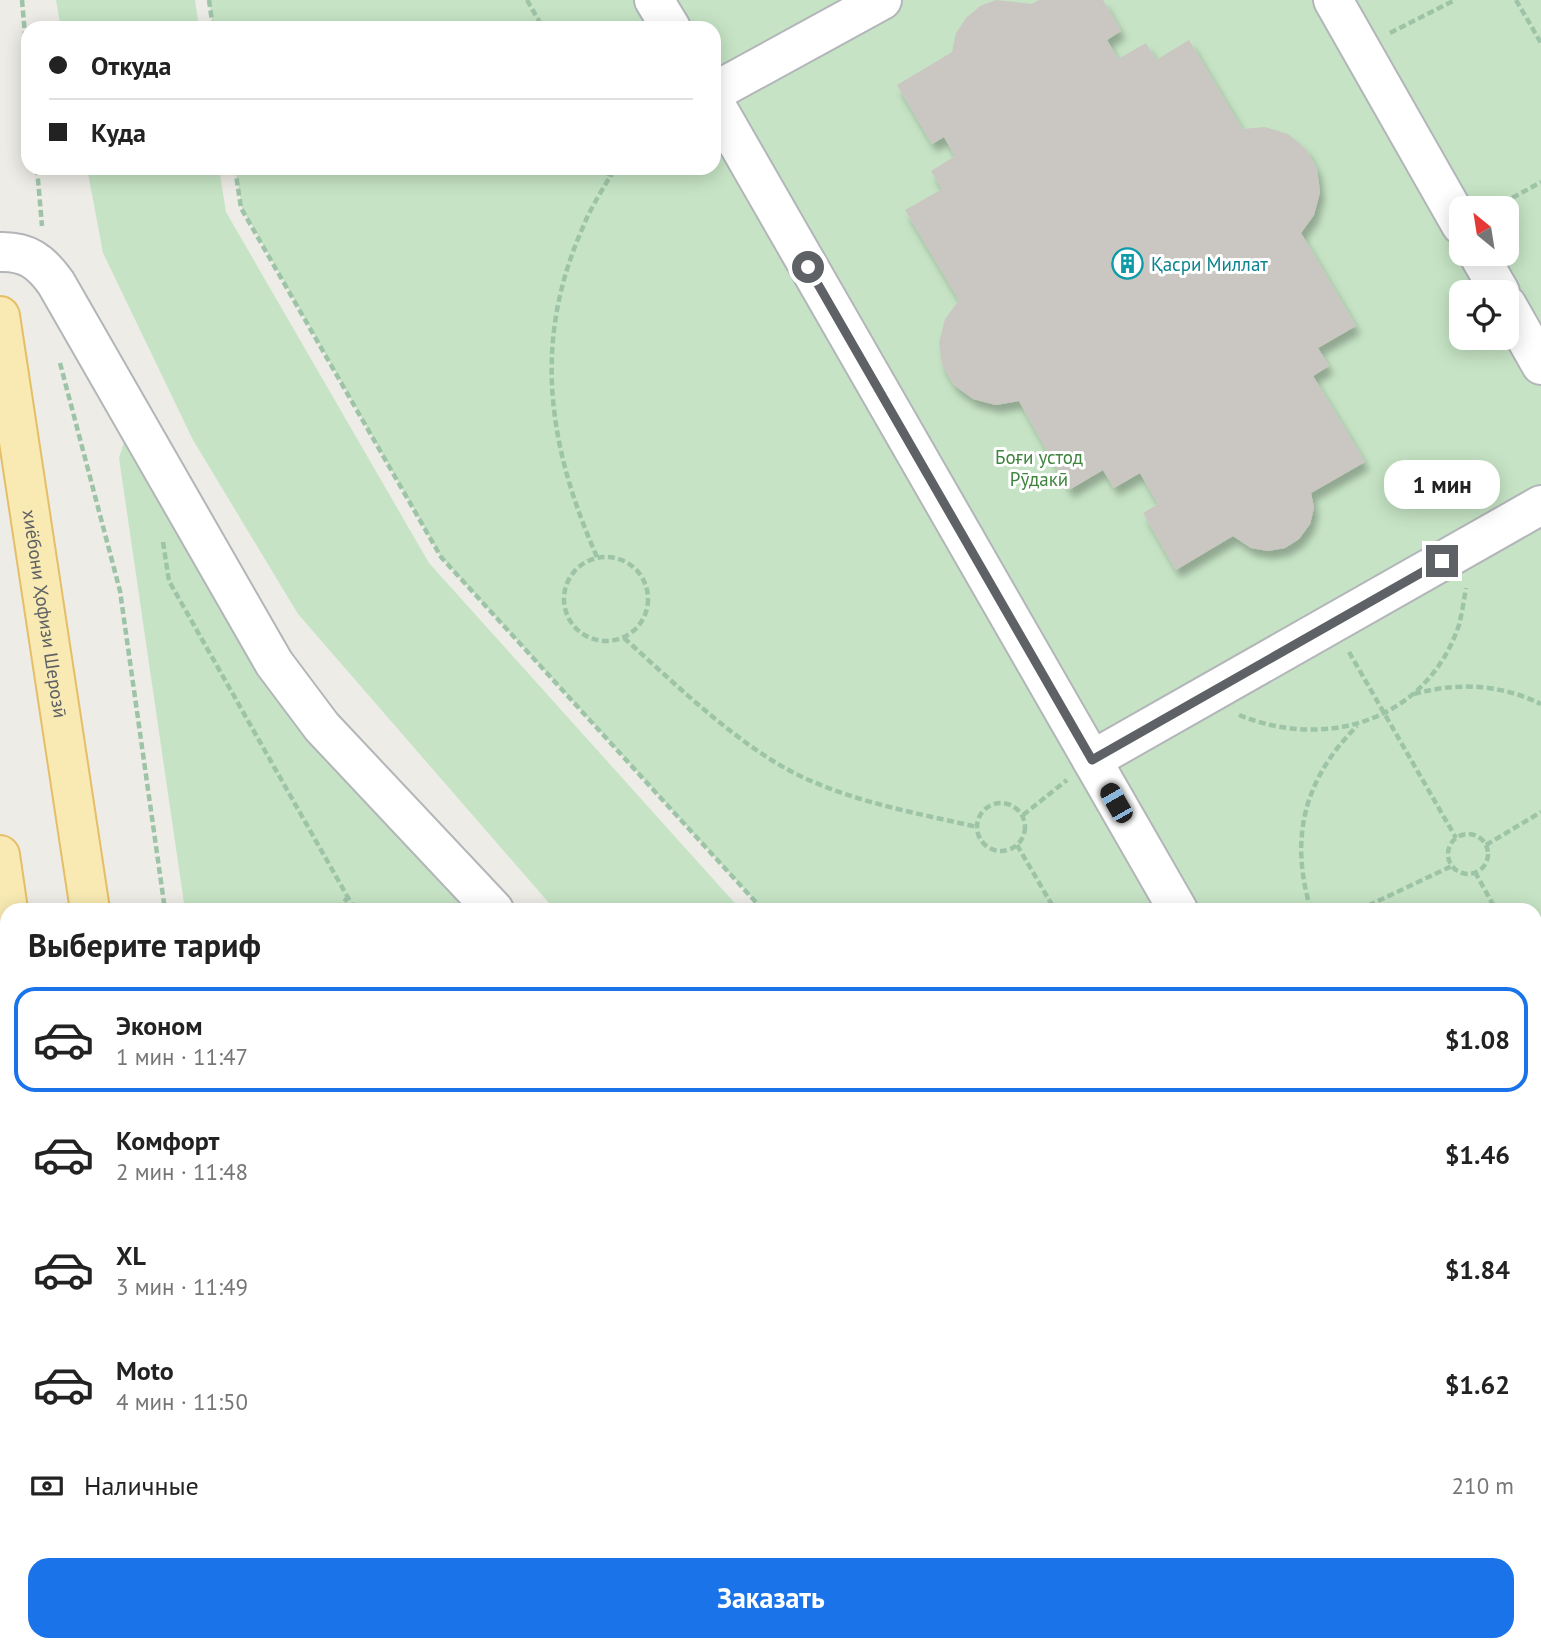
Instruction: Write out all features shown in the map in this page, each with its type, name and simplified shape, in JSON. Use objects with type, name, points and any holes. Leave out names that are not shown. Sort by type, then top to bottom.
[{"type":"main road","name":"хиёбони Ҳофизи Шерозӣ","points":[[0,316],[89,903]]},
{"type":"main road","points":[[0,855],[7,903]]},
{"type":"lane","points":[[654,0],[667,21]]},
{"type":"lane","points":[[721,88],[882,0]]},
{"type":"lane","points":[[1333,0],[1449,204]]},
{"type":"lane","points":[[721,115],[1174,903]]},
{"type":"lane","points":[[0,252],[25,254],[46,270],[293,691],[322,727],[487,903]]},
{"type":"lane","points":[[1519,326],[1541,365]]},
{"type":"lane","points":[[1092,760],[1541,505]]},
{"type":"path","points":[[22,0],[24,21]]},
{"type":"path","points":[[209,0],[213,21]]},
{"type":"path","points":[[527,0],[539,21]]},
{"type":"path","points":[[1361,49],[1455,0]]},
{"type":"path","points":[[1516,0],[1541,43]]},
{"type":"path","points":[[38,175],[46,270]]},
{"type":"path","points":[[236,175],[242,208],[441,557],[757,903]]},
{"type":"path","points":[[597,557],[577,510],[560,455],[551,397],[553,339],[563,281],[583,226],[611,175]]},
{"type":"path","points":[[1516,196],[1541,182]]},
{"type":"path","points":[[58,350],[120,591],[164,903]]},
{"type":"path","points":[[163,540],[169,581],[351,903]]},
{"type":"path","points":[[1203,696],[1264,726],[1295,732],[1327,731],[1358,725],[1386,712],[1410,695],[1442,660],[1459,625],[1466,587],[1464,549]]},
{"type":"path","points":[[597,557],[615,557],[631,564],[643,577],[649,594],[643,620],[625,638],[607,642],[589,638],[574,628],[565,613],[563,595],[569,578],[581,564],[597,557]]},
{"type":"path","points":[[1332,625],[1386,712],[1456,838]]},
{"type":"path","points":[[625,638],[732,733],[776,763],[858,799],[977,827]]},
{"type":"path","points":[[1410,695],[1438,687],[1467,685],[1496,688],[1541,704]]},
{"type":"path","points":[[1309,903],[1303,883],[1300,854],[1304,816],[1321,770],[1338,745],[1358,725]]},
{"type":"path","points":[[1023,815],[1092,760]]},
{"type":"path","points":[[1009,803],[1023,815],[1026,831],[1017,845],[1009,850],[991,849],[979,836],[978,818],[990,805],[1009,803]]},
{"type":"path","points":[[1486,845],[1541,812]]},
{"type":"path","points":[[1472,834],[1486,845],[1486,860],[1475,872],[1463,873],[1452,866],[1448,851],[1456,838],[1472,834]]},
{"type":"path","points":[[1017,845],[1051,903]]},
{"type":"path","points":[[1374,903],[1452,866]]},
{"type":"path","points":[[1475,872],[1492,903]]},
{"type":"path","points":[[343,903],[348,897]]},
{"type":"green space","points":[[56,0],[195,0],[198,21],[60,21]]},
{"type":"green space","name":"Боғи устод Рӯдакӣ","points":[[209,0],[1541,0],[1541,903],[757,903],[441,557],[242,208],[236,175],[721,175],[721,21],[212,21]]},
{"type":"green space","points":[[88,175],[220,175],[226,212],[429,563],[735,903],[549,903],[298,614],[193,440],[103,253]]},
{"type":"green space","points":[[129,426],[297,714],[474,903],[184,903],[119,458]]},
{"type":"building","name":"Қасри Миллат","points":[[996,0],[1032,4],[1039,0],[1103,0],[1121,31],[1107,40],[1118,59],[1146,43],[1156,60],[1189,40],[1242,129],[1265,127],[1288,134],[1306,149],[1317,169],[1320,192],[1314,215],[1301,233],[1356,326],[1318,348],[1329,366],[1313,376],[1365,462],[1311,493],[1314,508],[1310,524],[1299,539],[1285,548],[1268,551],[1251,548],[1233,536],[1176,570],[1143,513],[1158,504],[1140,473],[1114,488],[1103,470],[1069,490],[1019,401],[996,405],[973,399],[954,385],[942,365],[939,342],[945,319],[959,300],[905,210],[942,189],[931,171],[955,156],[944,137],[932,144],[897,85],[952,52],[956,33],[966,18],[980,6]]},
{"type":"place","name":"Қасри Миллат","points":[[1128,264]]},
{"type":"route","points":[[808,267],[1092,760],[1442,561]]}]
